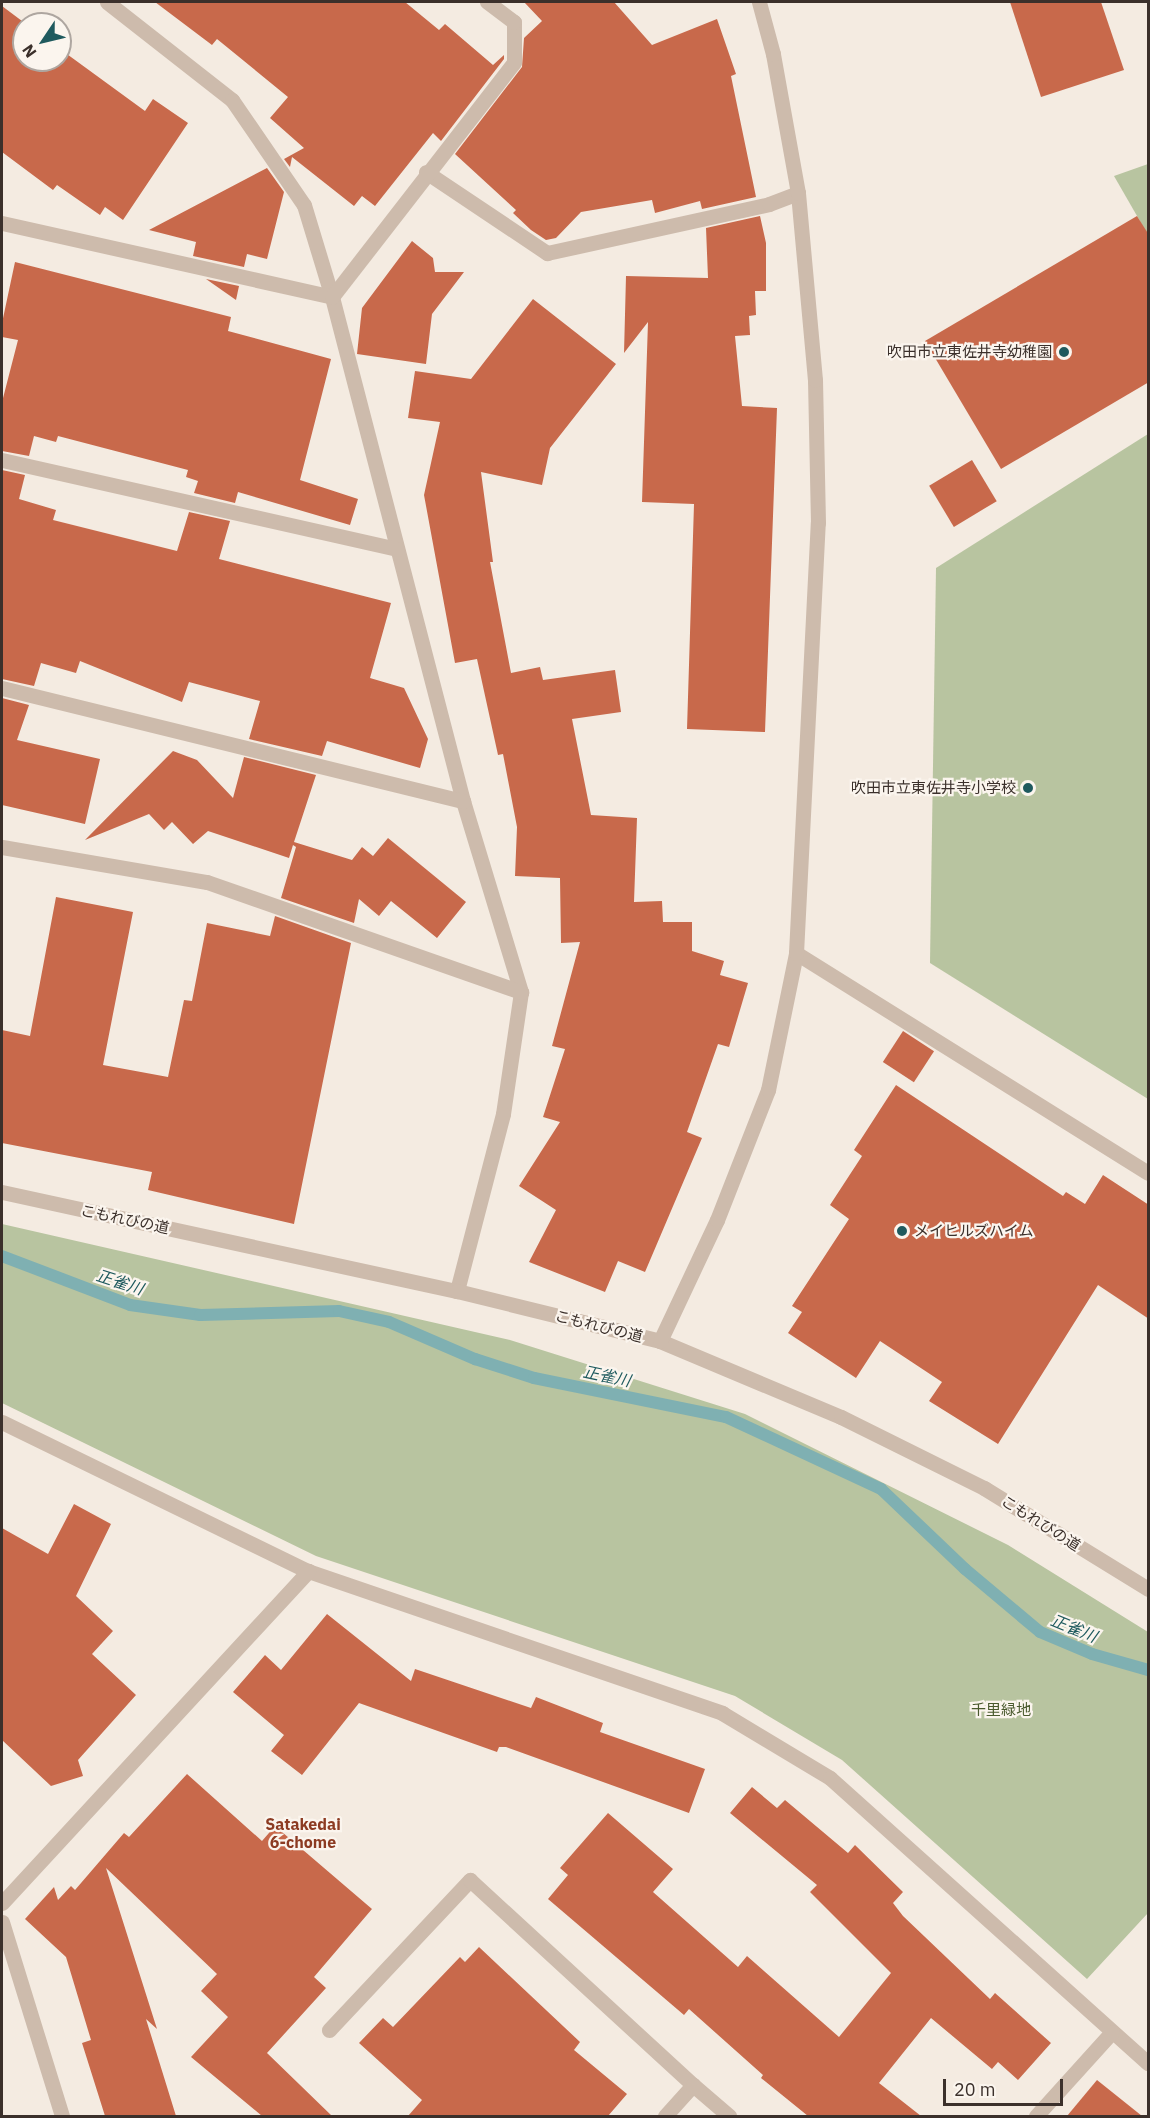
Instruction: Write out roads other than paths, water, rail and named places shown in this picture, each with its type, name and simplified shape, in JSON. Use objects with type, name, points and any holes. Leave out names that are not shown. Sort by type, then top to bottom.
[{"type":"street","points":[[107,2],[232,100],[304,205],[332,297],[464,801],[521,992],[503,1114],[457,1291]]},
{"type":"street","points":[[332,297],[426,172],[514,62],[514,22],[488,2]]},
{"type":"street","points":[[660,1341],[717,1220],[768,1090],[796,952],[818,523],[815,380],[798,193],[773,54],[759,2]]},
{"type":"street","points":[[426,172],[547,253],[769,204],[798,193]]},
{"type":"street","points":[[2,223],[332,297]]},
{"type":"street","points":[[2,460],[398,549]]},
{"type":"street","points":[[2,688],[464,801]]},
{"type":"street","points":[[2,847],[207,882],[521,992]]},
{"type":"street","points":[[796,952],[1149,1173]]},
{"type":"street","name":"こもれびの道","points":[[2,1192],[457,1291],[660,1341],[841,1417],[984,1488],[1149,1589]]},
{"type":"street","points":[[2,1422],[308,1572],[723,1713],[830,1778],[1149,2063]]},
{"type":"street","points":[[2,1903],[308,1572]]},
{"type":"street","points":[[330,2030],[470,1880],[729,2116]]},
{"type":"street","points":[[2,1922],[62,2116]]},
{"type":"street","points":[[1036,2116],[1112,2032]]},
{"type":"street","points":[[665,2116],[693,2085]]},
{"type":"waterway","name":"正雀川","points":[[2,1256],[130,1305],[200,1315],[339,1311],[389,1322],[475,1359],[534,1378],[726,1417],[881,1489],[965,1569],[1040,1632],[1092,1654],[1148,1670]]},
{"type":"place","name":"吹田市立東佐井寺幼稚園","points":[[1064,352]]},
{"type":"place","name":"吹田市立東佐井寺小学校","points":[[1028,788]]},
{"type":"place","name":"メイヒルズハイム","points":[[902,1231]]},
{"type":"district","name":"Satakedai 6-chome","points":[[303,1833]]},
{"type":"park label","name":"千里緑地","points":[[1001,1710]]}]
